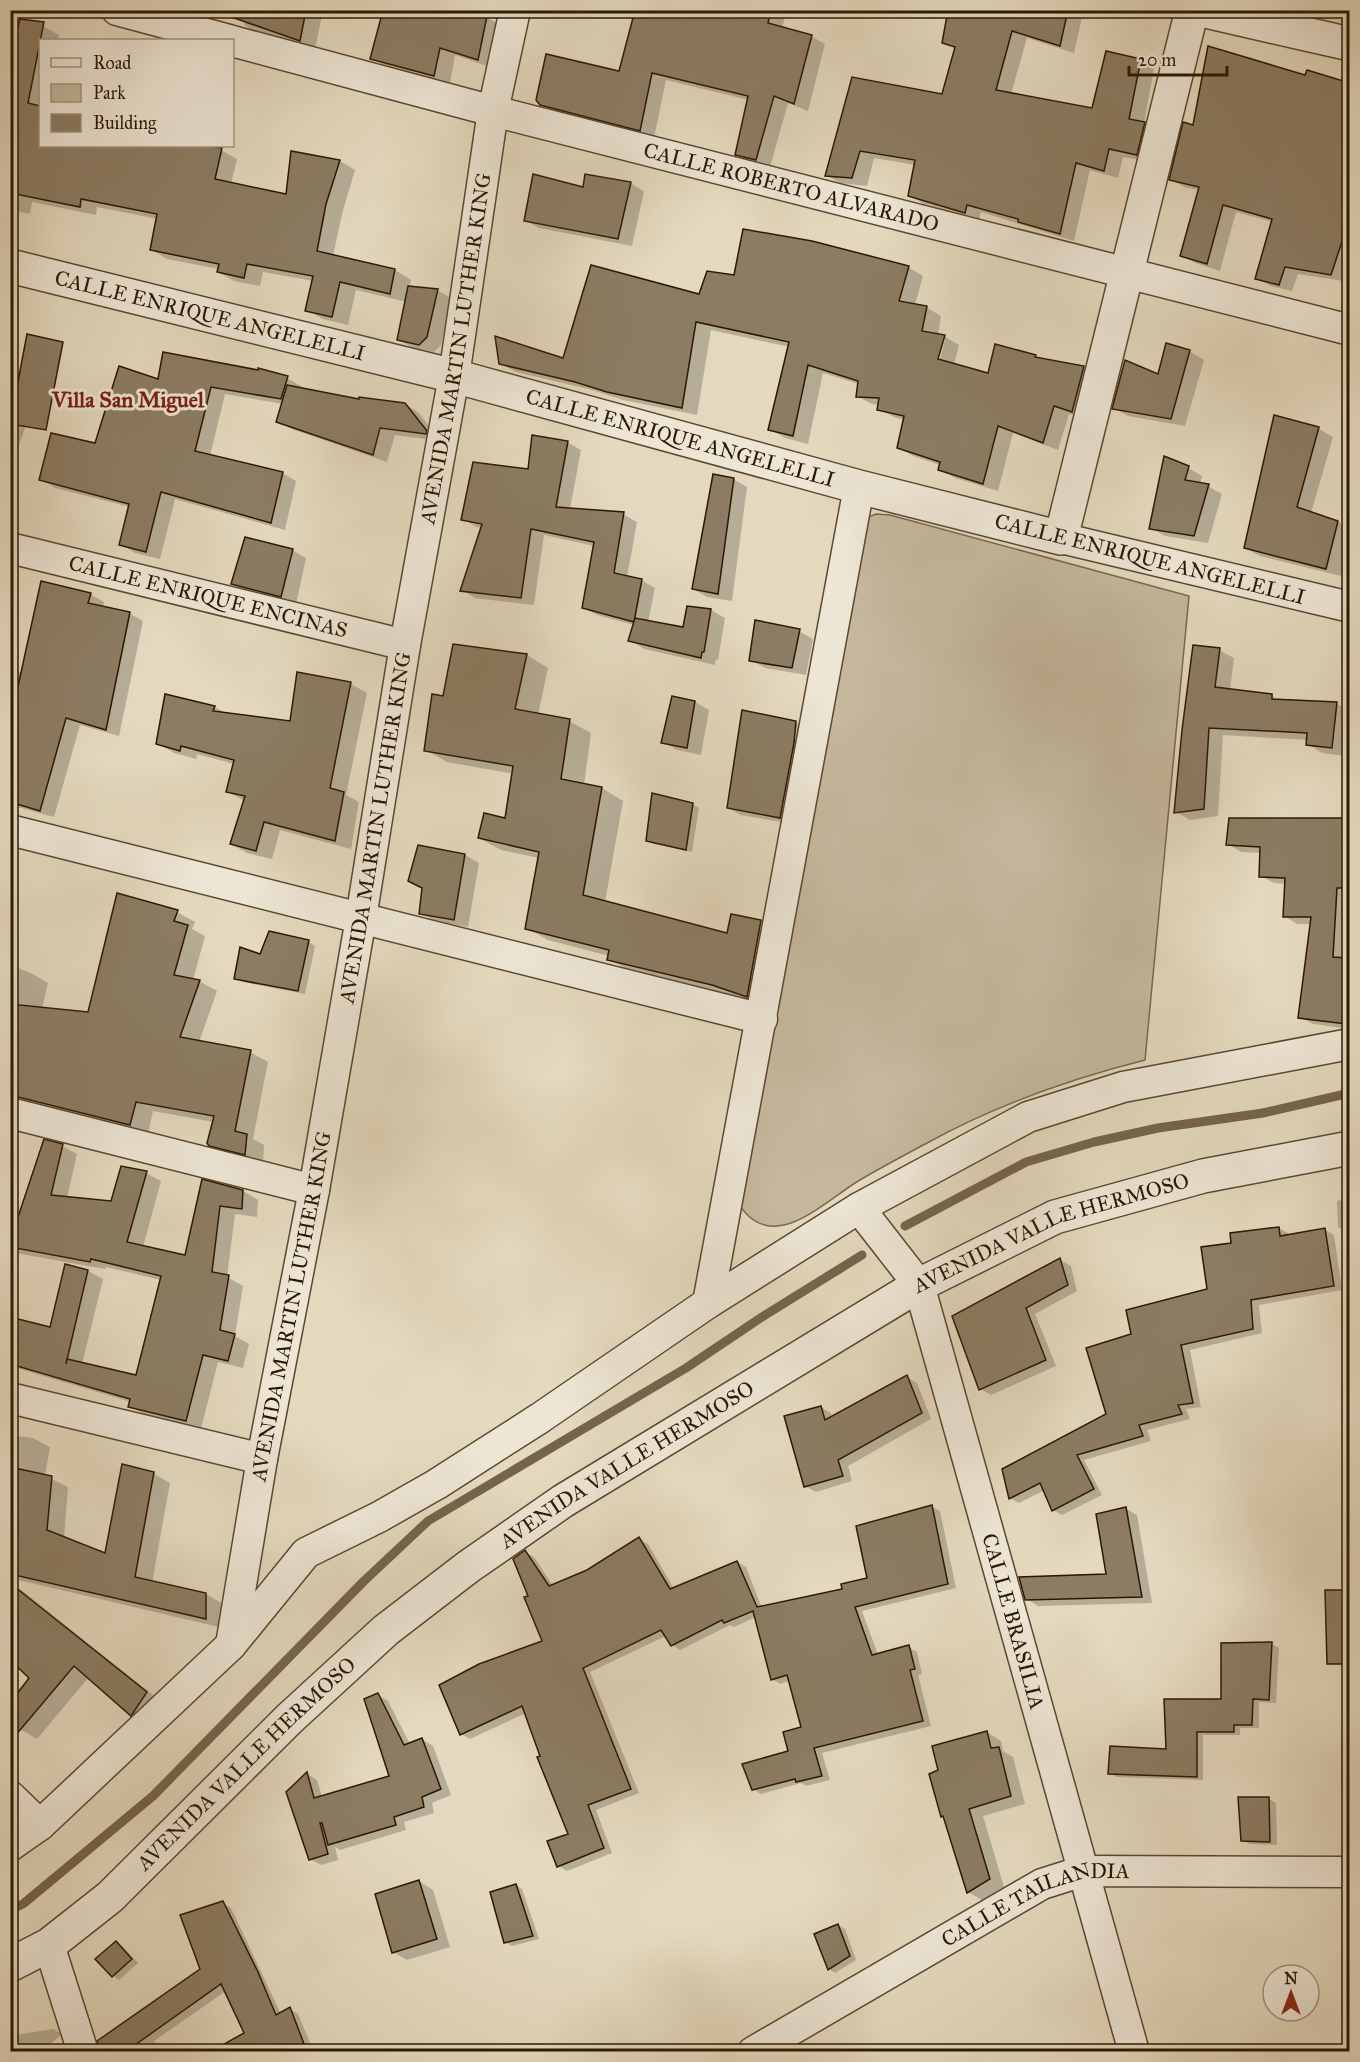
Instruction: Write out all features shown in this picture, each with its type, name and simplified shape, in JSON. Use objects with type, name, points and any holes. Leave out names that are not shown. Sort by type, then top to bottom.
[{"type":"street","name":"CALLE ROBERTO ALVARADO","points":[[117,10],[224,39]]},
{"type":"street","name":"AVENIDA MARTIN LUTHER KING","points":[[231,1646],[262,1459],[314,1190],[405,645],[454,376],[493,111],[515,10]]},
{"type":"street","points":[[1061,538],[1192,10]]},
{"type":"street","points":[[1201,10],[1346,38]]},
{"type":"street","name":"CALLE ROBERTO ALVARADO","points":[[234,42],[493,111],[1350,330]]},
{"type":"street","name":"CALLE ENRIQUE ANGELELLI","points":[[10,266],[454,376],[859,487],[1350,607]]},
{"type":"street","points":[[708,1303],[859,487]]},
{"type":"street","name":"CALLE ENRIQUE ENCINAS","points":[[10,548],[405,645]]},
{"type":"street","points":[[10,830],[762,1019]]},
{"type":"street","points":[[10,1846],[40,1825],[231,1646],[306,1553],[379,1517],[446,1478],[540,1418],[708,1303],[859,1208],[1028,1117],[1123,1087],[1350,1044]]},
{"type":"street","points":[[10,1113],[314,1190]]},
{"type":"street","name":"AVENIDA VALLE HERMOSO","points":[[10,1965],[50,1945],[110,1897],[289,1719],[386,1630],[468,1567],[563,1501],[919,1285],[1055,1217],[1203,1176],[1350,1148]]},
{"type":"street","name":"CALLE BRASILIA","points":[[859,1208],[919,1285],[1134,2052]]},
{"type":"street","points":[[10,1398],[262,1459]]},
{"type":"street","points":[[10,1796],[40,1825]]},
{"type":"street","name":"CALLE TAILANDIA","points":[[753,2052],[1042,1884],[1083,1871],[1350,1872]]},
{"type":"street","points":[[50,1945],[83,2052]]},
{"type":"green space","points":[[876,514],[890,515],[1189,596],[1145,1060],[1061,1085],[1006,1105],[953,1130],[873,1173],[802,1218],[784,1225],[768,1226],[755,1221],[744,1212],[736,1199],[866,518]]},
{"type":"building","points":[[221,10],[306,10],[300,41],[220,13]]},
{"type":"building","points":[[383,10],[464,10],[487,16],[478,60],[440,48],[434,76],[370,59]]},
{"type":"building","points":[[635,10],[771,10],[768,23],[812,35],[794,104],[774,96],[756,160],[735,155],[748,96],[652,73],[640,131],[540,105],[536,100],[546,54],[619,71]]},
{"type":"building","points":[[948,10],[1068,10],[1060,46],[1012,31],[996,90],[1092,108],[1106,51],[1141,59],[1129,119],[1145,122],[1137,155],[1109,149],[1104,171],[1076,163],[1060,234],[1018,222],[1018,219],[967,205],[965,213],[908,196],[915,160],[860,151],[852,178],[825,176],[852,77],[942,94],[955,47],[942,43]]},
{"type":"building","points":[[20,19],[44,22],[28,103],[39,106],[39,147],[222,148],[215,179],[286,194],[291,151],[340,160],[326,204],[317,251],[395,269],[390,294],[340,282],[332,317],[305,311],[313,276],[247,264],[244,278],[217,272],[219,264],[150,250],[157,214],[81,199],[80,207],[10,193],[10,60]]},
{"type":"building","points":[[1208,46],[1305,75],[1307,70],[1350,83],[1350,217],[1331,275],[1285,267],[1279,285],[1255,279],[1272,219],[1223,205],[1207,264],[1180,256],[1199,187],[1169,180],[1183,122],[1193,125]]},
{"type":"building","points":[[533,174],[583,187],[585,174],[631,182],[618,239],[524,221]]},
{"type":"building","points":[[743,229],[812,241],[909,266],[899,301],[927,306],[922,331],[945,335],[938,359],[988,373],[995,344],[1036,355],[1035,357],[1084,366],[1072,412],[1054,406],[1043,443],[998,426],[983,484],[938,470],[940,462],[897,448],[904,416],[877,410],[879,398],[856,397],[858,381],[808,365],[793,436],[768,430],[789,342],[696,322],[682,408],[607,392],[499,364],[495,336],[563,358],[591,265],[699,294],[707,271],[734,275]]},
{"type":"building","points":[[408,286],[438,289],[427,337],[419,345],[397,340]]},
{"type":"building","points":[[27,334],[63,342],[46,430],[10,424]]},
{"type":"building","points":[[1166,343],[1190,350],[1171,419],[1112,409],[1125,360],[1158,374]]},
{"type":"building","points":[[163,352],[258,370],[258,368],[288,376],[281,399],[211,387],[195,451],[283,472],[271,523],[161,492],[146,552],[119,545],[129,504],[39,480],[51,433],[95,443],[119,366],[158,379]]},
{"type":"building","points":[[287,385],[359,399],[359,397],[405,403],[427,431],[426,434],[380,428],[373,455],[276,422]]},
{"type":"building","points":[[1274,415],[1319,427],[1297,507],[1338,521],[1326,569],[1244,548]]},
{"type":"building","points":[[532,435],[568,441],[556,507],[624,512],[614,573],[642,579],[634,622],[582,608],[594,542],[531,529],[521,598],[460,591],[482,524],[461,520],[473,462],[528,469]]},
{"type":"building","points":[[1164,456],[1189,466],[1185,480],[1209,484],[1194,536],[1149,529]]},
{"type":"building","points":[[713,474],[734,478],[718,594],[692,589]]},
{"type":"building","points":[[245,537],[293,549],[281,597],[231,584]]},
{"type":"building","points":[[41,581],[91,593],[88,603],[130,612],[106,730],[66,718],[40,811],[10,802],[10,689],[17,691]]},
{"type":"building","points":[[687,606],[711,609],[701,658],[628,641],[635,618],[683,627]]},
{"type":"building","points":[[755,620],[800,629],[792,668],[749,661]]},
{"type":"building","points":[[453,644],[527,654],[515,709],[570,719],[561,779],[602,787],[583,895],[727,933],[731,914],[761,920],[747,997],[712,985],[607,960],[609,950],[525,929],[539,852],[478,838],[484,813],[505,818],[513,766],[424,751],[432,694],[443,696]]},
{"type":"building","points":[[1193,645],[1220,648],[1215,687],[1272,694],[1272,699],[1337,702],[1332,748],[1306,745],[1307,733],[1209,728],[1204,809],[1174,813]]},
{"type":"building","points":[[297,672],[351,682],[330,788],[344,792],[335,841],[264,822],[256,851],[230,844],[245,796],[226,792],[234,760],[181,746],[180,751],[156,744],[165,694],[215,706],[213,711],[290,721]]},
{"type":"building","points":[[672,696],[695,701],[687,748],[661,743]]},
{"type":"building","points":[[742,710],[796,721],[780,818],[727,808]]},
{"type":"building","points":[[652,793],[693,803],[686,850],[646,841]]},
{"type":"building","points":[[1229,818],[1350,818],[1350,888],[1337,888],[1333,957],[1348,958],[1346,1024],[1298,1018],[1311,917],[1283,917],[1285,878],[1259,877],[1260,847],[1226,845]]},
{"type":"building","points":[[418,845],[465,854],[454,920],[419,914],[422,888],[408,881]]},
{"type":"building","points":[[117,893],[178,910],[174,921],[188,925],[174,975],[200,980],[180,1037],[251,1050],[235,1131],[247,1134],[245,1155],[209,1146],[207,1143],[214,1116],[136,1102],[130,1125],[10,1095],[10,1004],[88,1012]]},
{"type":"building","points":[[269,931],[309,940],[298,991],[234,979],[240,947],[260,954]]},
{"type":"building","points":[[44,1139],[63,1144],[51,1195],[111,1201],[121,1166],[147,1171],[127,1242],[185,1255],[202,1179],[243,1190],[242,1209],[220,1206],[212,1272],[229,1275],[220,1330],[235,1334],[228,1361],[203,1355],[186,1421],[128,1407],[130,1399],[10,1364],[10,1317],[50,1327],[65,1264],[88,1270],[67,1359],[136,1375],[161,1276],[91,1259],[90,1262],[10,1247],[10,1241]]},
{"type":"building","points":[[1279,1227],[1280,1236],[1325,1228],[1334,1286],[1251,1300],[1253,1329],[1181,1345],[1193,1403],[1178,1405],[1182,1414],[1139,1425],[1143,1436],[1077,1455],[1094,1489],[1052,1511],[1040,1483],[1009,1499],[1002,1469],[1106,1414],[1086,1348],[1131,1334],[1126,1310],[1207,1289],[1201,1247],[1231,1243],[1230,1233]]},
{"type":"building","points":[[1060,1258],[1068,1285],[1026,1308],[1046,1360],[979,1390],[952,1316]]},
{"type":"building","points":[[907,1375],[922,1413],[838,1460],[843,1476],[804,1487],[784,1416],[821,1406],[825,1420]]},
{"type":"building","points":[[122,1464],[154,1472],[135,1577],[206,1593],[206,1619],[10,1574],[10,1467],[52,1476],[47,1530],[105,1553]]},
{"type":"building","points":[[932,1505],[948,1584],[855,1607],[872,1655],[909,1645],[915,1669],[910,1670],[923,1721],[814,1748],[822,1776],[796,1782],[795,1779],[752,1790],[742,1764],[788,1751],[783,1732],[801,1727],[787,1675],[771,1680],[753,1611],[724,1623],[722,1620],[671,1646],[661,1630],[583,1668],[631,1789],[588,1805],[604,1848],[557,1867],[547,1841],[568,1834],[537,1757],[540,1756],[522,1706],[460,1735],[439,1685],[479,1664],[542,1641],[524,1597],[528,1596],[513,1559],[525,1550],[549,1586],[587,1570],[639,1537],[670,1589],[737,1561],[757,1607],[842,1589],[841,1584],[867,1578],[856,1526]]},
{"type":"building","points":[[1126,1507],[1142,1597],[1025,1600],[1019,1577],[1106,1574],[1096,1514]]},
{"type":"building","points":[[10,1583],[147,1692],[131,1716],[74,1666],[10,1742],[10,1703],[29,1678],[10,1660]]},
{"type":"building","points":[[1325,1590],[1350,1590],[1350,1664],[1327,1664]]},
{"type":"building","points":[[1272,1642],[1269,1700],[1253,1699],[1252,1725],[1234,1725],[1234,1732],[1197,1732],[1197,1777],[1108,1774],[1110,1746],[1166,1749],[1164,1699],[1221,1699],[1221,1643]]},
{"type":"building","points":[[378,1693],[404,1745],[422,1738],[441,1789],[422,1797],[424,1807],[394,1817],[396,1825],[328,1845],[322,1823],[320,1823],[328,1854],[309,1860],[286,1792],[307,1772],[314,1798],[389,1776],[364,1699]]},
{"type":"building","points":[[987,1731],[991,1748],[999,1747],[1011,1796],[969,1809],[990,1879],[967,1893],[929,1774],[938,1770],[932,1746]]},
{"type":"building","points":[[1238,1797],[1269,1797],[1270,1842],[1241,1841]]},
{"type":"building","points":[[419,1880],[437,1939],[392,1953],[375,1894]]},
{"type":"building","points":[[516,1884],[533,1936],[504,1943],[490,1892]]},
{"type":"building","points":[[223,1901],[258,1972],[276,2015],[290,2007],[307,2052],[210,2052],[244,2033],[221,1984],[125,2052],[100,2052],[97,2041],[200,1969],[180,1915]]},
{"type":"building","points":[[838,1924],[850,1956],[828,1970],[814,1934]]},
{"type":"building","points":[[116,1941],[132,1959],[112,1977],[95,1959]]},
{"type":"waterway","points":[[905,1226],[1026,1162],[1094,1142],[1158,1128],[1263,1113],[1350,1093]]},
{"type":"waterway","points":[[10,1910],[23,1904],[153,1796],[364,1581],[428,1521],[686,1368],[762,1317],[862,1255]]},
{"type":"district","name":"Villa San Miguel","points":[[128,399]]}]
